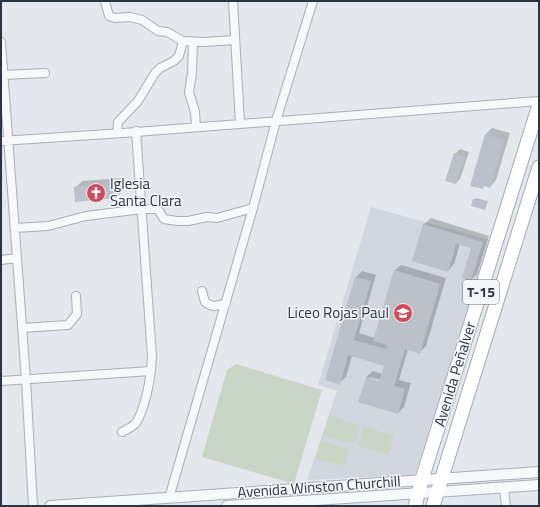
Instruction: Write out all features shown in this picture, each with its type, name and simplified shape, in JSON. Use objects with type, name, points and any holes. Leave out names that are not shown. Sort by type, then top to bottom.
[{"type":"main road","name":"Avenida Peñalver","points":[[415,506],[422,479],[539,105]]},
{"type":"main road","name":"Avenida Peñalver","points":[[433,506],[539,167]]},
{"type":"street","points":[[105,1],[109,16],[114,18],[130,16],[142,20],[158,32],[167,32],[183,41],[203,42],[235,40]]},
{"type":"street","points":[[233,1],[240,123]]},
{"type":"street","points":[[169,498],[253,208],[276,121],[313,1]]},
{"type":"street","points":[[117,133],[118,122],[138,101],[155,73],[179,56],[183,41]]},
{"type":"street","points":[[1,42],[4,140],[15,228],[34,506]]},
{"type":"street","points":[[193,42],[192,73],[189,92],[195,112],[196,127]]},
{"type":"street","points":[[3,75],[45,73]]},
{"type":"street","points":[[4,140],[117,133],[539,101]]},
{"type":"street","points":[[122,432],[134,425],[140,416],[151,381],[152,357],[136,131]]},
{"type":"street","points":[[15,228],[48,226],[86,216],[142,209],[156,209],[164,219],[188,221],[207,217],[217,218],[253,208]]},
{"type":"street","points":[[1,260],[17,258]]},
{"type":"street","points":[[202,291],[205,302],[210,305],[217,306],[226,303]]},
{"type":"street","points":[[22,328],[68,325],[77,314],[76,296]]},
{"type":"street","points":[[1,381],[151,371]]},
{"type":"street","name":"Avenida Winston Churchill","points":[[50,506],[539,472]]},
{"type":"street","name":"Avenida Winston Churchill","points":[[227,506],[290,504],[418,493],[539,485]]},
{"type":"street","points":[[504,488],[506,506]]},
{"type":"shaded area","name":"Liceo Rojas Paul","points":[[371,207],[490,240],[415,475],[307,480],[337,391],[318,385]]},
{"type":"green space","points":[[236,364],[322,390],[294,484],[202,457],[227,370]]},
{"type":"green space","points":[[329,415],[360,425],[354,444],[323,435]]},
{"type":"green space","points":[[364,426],[394,436],[388,455],[358,446]]},
{"type":"green space","points":[[321,441],[349,449],[344,466],[316,459]]},
{"type":"building","points":[[485,134],[504,140],[490,188],[484,186],[483,189],[470,186]]},
{"type":"building","points":[[454,153],[465,157],[456,184],[445,181]]},
{"type":"building","name":"Iglesia Santa Clara","points":[[116,184],[117,198],[75,202],[74,187]]},
{"type":"building","points":[[473,199],[487,202],[485,210],[471,206]]},
{"type":"building","points":[[423,224],[483,242],[471,281],[462,278],[471,248],[456,244],[448,272],[412,261]]},
{"type":"building","points":[[394,270],[440,284],[420,354],[405,349],[394,386],[405,389],[398,414],[358,402],[366,377],[379,381],[384,366],[348,355],[340,385],[325,380],[355,277],[371,281],[354,340],[386,349],[387,345],[373,341]]},
{"type":"place","name":"Iglesia Santa Clara","points":[[96,193]]},
{"type":"place","name":"Liceo Rojas Paul","points":[[403,313]]}]
